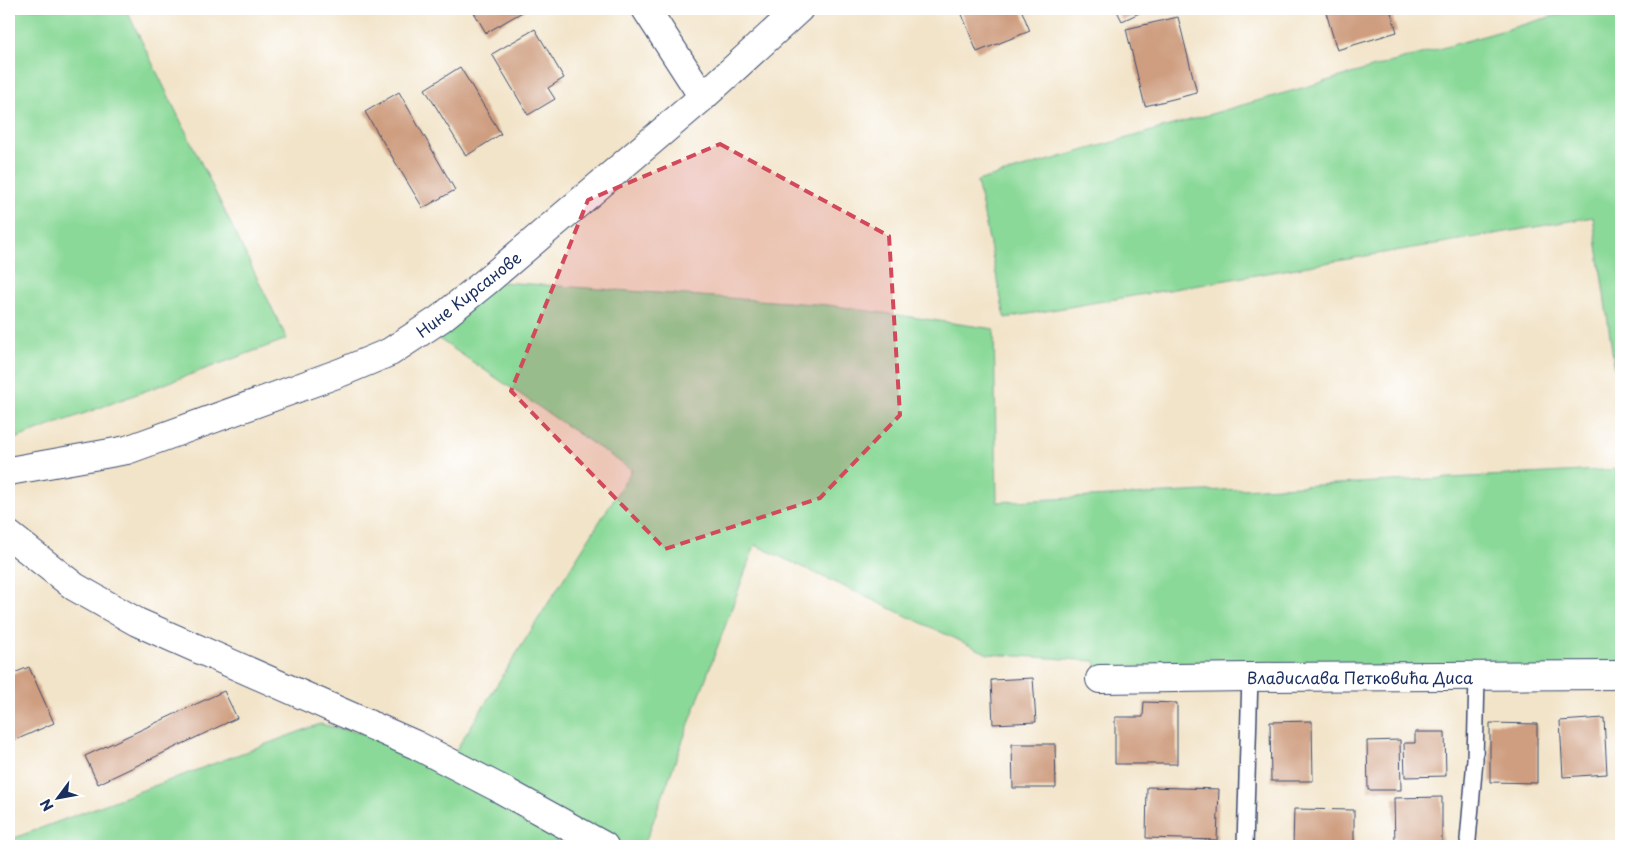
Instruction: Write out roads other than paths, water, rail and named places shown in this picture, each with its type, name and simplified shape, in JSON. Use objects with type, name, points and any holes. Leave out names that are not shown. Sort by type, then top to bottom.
[{"type":"street","points":[[646,9],[703,97]]},
{"type":"street","name":"Нине Кирсанове","points":[[9,470],[126,450],[342,372],[390,352],[440,319],[487,281],[703,97],[799,9]]},
{"type":"street","points":[[9,535],[74,587],[137,622],[416,745],[604,846]]},
{"type":"street","name":"Владислава Петковића Диса","points":[[1100,679],[1621,675]]},
{"type":"lane","points":[[1245,846],[1250,677]]},
{"type":"lane","points":[[1468,840],[1475,760],[1477,677]]}]
